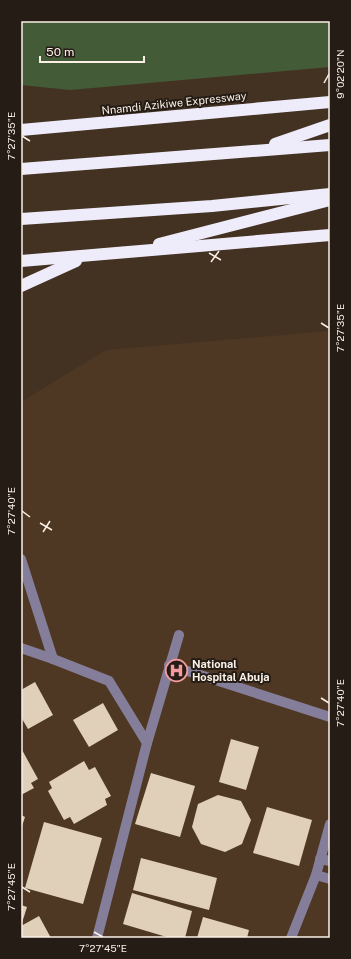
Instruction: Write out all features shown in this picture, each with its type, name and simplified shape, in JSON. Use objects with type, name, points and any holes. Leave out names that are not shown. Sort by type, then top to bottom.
[{"type":"highway","name":"Nnamdi Azikiwe Expressway","points":[[21,130],[330,102]]},
{"type":"highway","points":[[21,123],[93,124]]},
{"type":"highway","points":[[260,150],[330,125]]},
{"type":"highway","points":[[21,169],[330,145]]},
{"type":"highway","points":[[21,219],[212,206],[330,194]]},
{"type":"highway","points":[[125,253],[330,200]]},
{"type":"highway","points":[[21,261],[330,234]]},
{"type":"highway","points":[[21,286],[86,256]]},
{"type":"lane","points":[[21,560],[53,659]]},
{"type":"lane","points":[[97,938],[147,743],[179,635]]},
{"type":"lane","points":[[21,648],[109,681],[147,743]]},
{"type":"lane","points":[[170,665],[330,717]]},
{"type":"lane","points":[[292,938],[316,875],[325,860],[330,824]]},
{"type":"lane","points":[[316,875],[330,879]]},
{"type":"shaded area","name":"National Hospital Abuja","points":[[330,331],[330,938],[21,938],[21,402],[106,350]]},
{"type":"green space","points":[[21,21],[330,21],[330,67],[70,90],[21,85]]},
{"type":"building","points":[[35,682],[53,715],[28,729],[21,717],[21,690]]},
{"type":"building","points":[[103,703],[118,730],[89,747],[73,720]]},
{"type":"building","points":[[231,739],[259,747],[246,790],[219,782]]},
{"type":"building","points":[[21,748],[38,779],[31,783],[34,788],[21,795]]},
{"type":"building","points":[[84,761],[89,770],[95,767],[111,796],[105,799],[107,805],[74,824],[70,817],[64,820],[48,791],[52,788],[49,782]]},
{"type":"building","points":[[151,773],[195,786],[180,837],[135,824]]},
{"type":"building","points":[[218,795],[241,801],[251,820],[242,844],[225,852],[201,844],[192,827],[198,804]]},
{"type":"building","points":[[267,807],[312,820],[299,866],[253,853]]},
{"type":"building","points":[[21,815],[25,817],[21,829]]},
{"type":"building","points":[[44,822],[102,838],[83,904],[25,888]]},
{"type":"building","points":[[141,858],[217,878],[209,910],[133,890]]},
{"type":"building","points":[[132,893],[192,911],[185,938],[170,938],[123,924]]},
{"type":"building","points":[[21,905],[27,907],[21,926]]},
{"type":"building","points":[[39,916],[51,938],[21,938],[21,926]]},
{"type":"building","points":[[203,917],[249,930],[247,938],[197,938]]},
{"type":"place","name":"National Hospital Abuja","points":[[176,670]]}]
